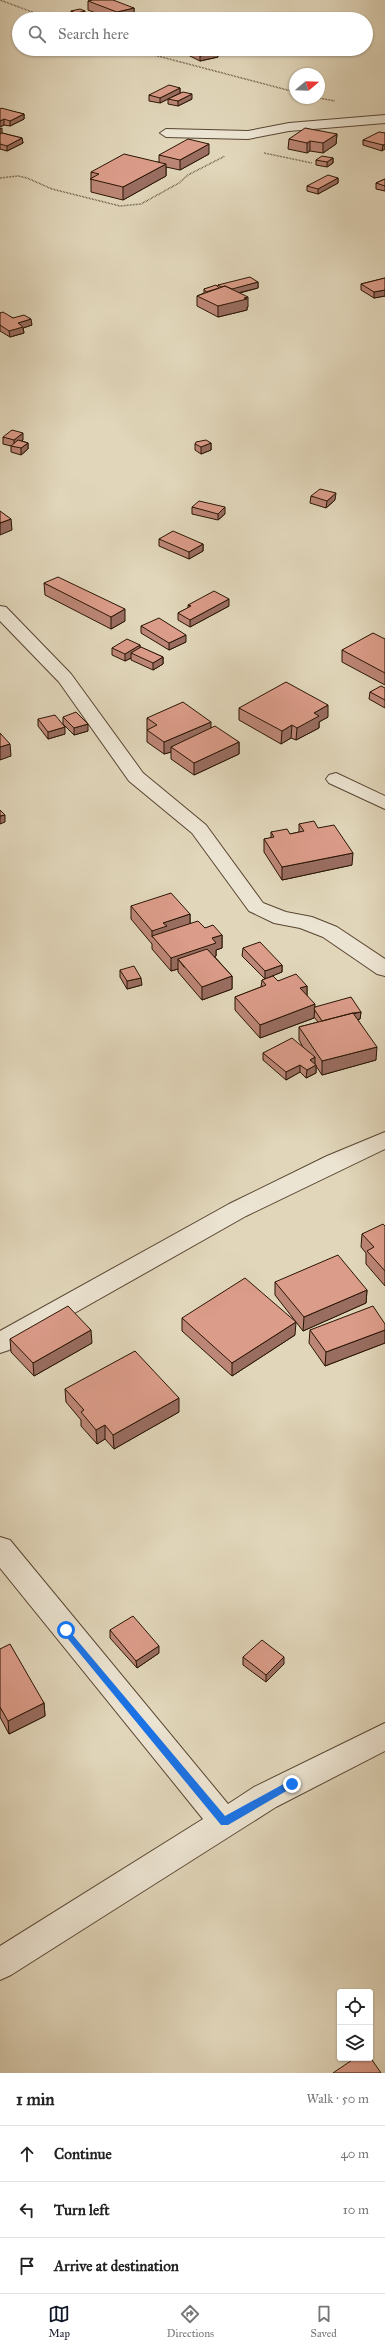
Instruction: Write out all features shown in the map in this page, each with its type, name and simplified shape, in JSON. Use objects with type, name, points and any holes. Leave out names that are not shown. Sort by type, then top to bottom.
[{"type":"street","points":[[166,133],[248,136],[289,128],[385,119]]},
{"type":"street","points":[[0,611],[65,678],[136,777],[199,829],[256,907],[282,918],[305,922],[330,932],[385,969]]},
{"type":"street","points":[[336,779],[385,803]]},
{"type":"street","points":[[0,1343],[194,1232],[324,1166],[385,1140]]},
{"type":"street","points":[[0,1548],[94,1666],[224,1822]]},
{"type":"street","points":[[0,1964],[265,1797],[385,1736]]},
{"type":"path","points":[[0,0],[32,12]]},
{"type":"path","points":[[158,56],[289,90]]},
{"type":"path","points":[[261,153],[312,163]]},
{"type":"path","points":[[0,178],[18,176],[27,178],[52,189],[120,206],[140,204],[179,183],[188,175],[226,155]]},
{"type":"building","points":[[113,0],[134,8],[117,12],[88,1]]},
{"type":"building","points":[[80,9],[85,11],[74,12],[71,11]]},
{"type":"building","points":[[169,85],[180,88],[160,98],[149,95]]},
{"type":"building","points":[[183,92],[192,94],[178,101],[168,99]]},
{"type":"building","points":[[1,108],[24,114],[10,121],[4,119],[0,121]]},
{"type":"building","points":[[305,128],[337,134],[323,143],[310,141],[307,143],[289,139]]},
{"type":"building","points":[[379,132],[385,133],[385,144],[383,145],[363,140]]},
{"type":"building","points":[[2,133],[22,138],[7,146],[0,144],[0,134]]},
{"type":"building","points":[[188,139],[209,144],[180,160],[159,155]]},
{"type":"building","points":[[124,154],[166,164],[123,187],[90,179],[99,174],[91,172]]},
{"type":"building","points":[[322,156],[333,158],[327,162],[316,160]]},
{"type":"building","points":[[328,175],[338,178],[318,189],[307,186]]},
{"type":"building","points":[[385,179],[385,186],[376,183]]},
{"type":"building","points":[[250,277],[258,282],[232,289],[218,285]]},
{"type":"building","points":[[385,278],[385,290],[374,292],[361,284]]},
{"type":"building","points":[[216,285],[219,288],[206,292],[204,289]]},
{"type":"building","points":[[225,286],[248,297],[244,298],[247,299],[218,306],[197,296]]},
{"type":"building","points":[[3,312],[13,318],[24,315],[31,319],[18,323],[23,327],[9,331],[0,325],[0,313]]},
{"type":"building","points":[[12,430],[23,433],[14,440],[3,437]]},
{"type":"building","points":[[18,440],[28,443],[21,448],[11,446]]},
{"type":"building","points":[[206,440],[211,443],[201,447],[195,444],[196,442]]},
{"type":"building","points":[[320,489],[336,493],[327,501],[311,496]]},
{"type":"building","points":[[199,501],[225,507],[218,514],[192,507]]},
{"type":"building","points":[[0,511],[11,519],[0,523]]},
{"type":"building","points":[[173,531],[203,544],[189,552],[159,539]]},
{"type":"building","points":[[58,577],[125,609],[111,617],[44,583]]},
{"type":"building","points":[[214,591],[229,599],[190,620],[178,613],[191,606],[188,605]]},
{"type":"building","points":[[159,618],[186,635],[169,643],[141,626]]},
{"type":"building","points":[[373,633],[385,639],[385,673],[342,650]]},
{"type":"building","points":[[127,639],[140,645],[125,654],[112,648]]},
{"type":"building","points":[[141,647],[163,657],[153,663],[131,653]]},
{"type":"building","points":[[286,682],[328,705],[314,713],[319,716],[297,728],[292,725],[282,731],[239,708]]},
{"type":"building","points":[[381,686],[385,688],[385,700],[370,692]]},
{"type":"building","points":[[183,702],[211,722],[164,742],[147,730],[157,725],[147,718]]},
{"type":"building","points":[[76,712],[88,724],[74,728],[63,717]]},
{"type":"building","points":[[55,715],[65,727],[48,732],[38,719]]},
{"type":"building","points":[[215,726],[239,742],[194,763],[171,747]]},
{"type":"building","points":[[0,733],[10,744],[0,747]]},
{"type":"building","points":[[0,810],[5,815],[0,816]]},
{"type":"building","points":[[314,821],[318,828],[334,825],[353,853],[282,867],[264,839],[274,837],[271,832],[287,829],[290,834],[304,831],[299,824]]},
{"type":"building","points":[[171,893],[190,914],[163,923],[167,926],[152,931],[131,906]]},
{"type":"building","points":[[198,921],[205,928],[213,925],[222,935],[212,938],[216,943],[171,958],[152,936]]},
{"type":"building","points":[[260,942],[282,965],[265,971],[243,948]]},
{"type":"building","points":[[207,949],[232,976],[202,987],[178,959]]},
{"type":"building","points":[[134,966],[141,978],[127,981],[120,970]]},
{"type":"building","points":[[296,974],[307,986],[300,988],[315,1004],[260,1025],[235,997],[266,985],[262,980],[273,976],[278,981]]},
{"type":"building","points":[[351,997],[361,1012],[322,1021],[314,1009],[315,1007]]},
{"type":"building","points":[[353,1013],[377,1047],[322,1061],[299,1027]]},
{"type":"building","points":[[292,1038],[315,1057],[310,1060],[316,1065],[307,1070],[300,1065],[286,1072],[263,1053]]},
{"type":"building","points":[[383,1224],[385,1226],[385,1271],[367,1251],[374,1247],[362,1234]]},
{"type":"building","points":[[338,1255],[367,1290],[304,1317],[275,1282]]},
{"type":"building","points":[[245,1278],[296,1322],[232,1363],[182,1318]]},
{"type":"building","points":[[68,1306],[91,1330],[33,1363],[10,1339]]},
{"type":"building","points":[[373,1306],[385,1324],[385,1330],[326,1352],[310,1330]]},
{"type":"building","points":[[135,1351],[179,1398],[113,1435],[105,1425],[96,1430],[81,1412],[84,1410],[65,1389]]},
{"type":"building","points":[[133,1616],[159,1646],[136,1661],[110,1630]]},
{"type":"building","points":[[262,1640],[284,1657],[266,1675],[243,1657]]},
{"type":"building","points":[[10,1644],[44,1703],[8,1721],[0,1707],[0,1649]]},
{"type":"building","points":[[351,2061],[373,2061],[381,2073],[333,2073]]},
{"type":"route","points":[[66,1630],[94,1666],[224,1822],[265,1797],[292,1784]]}]
